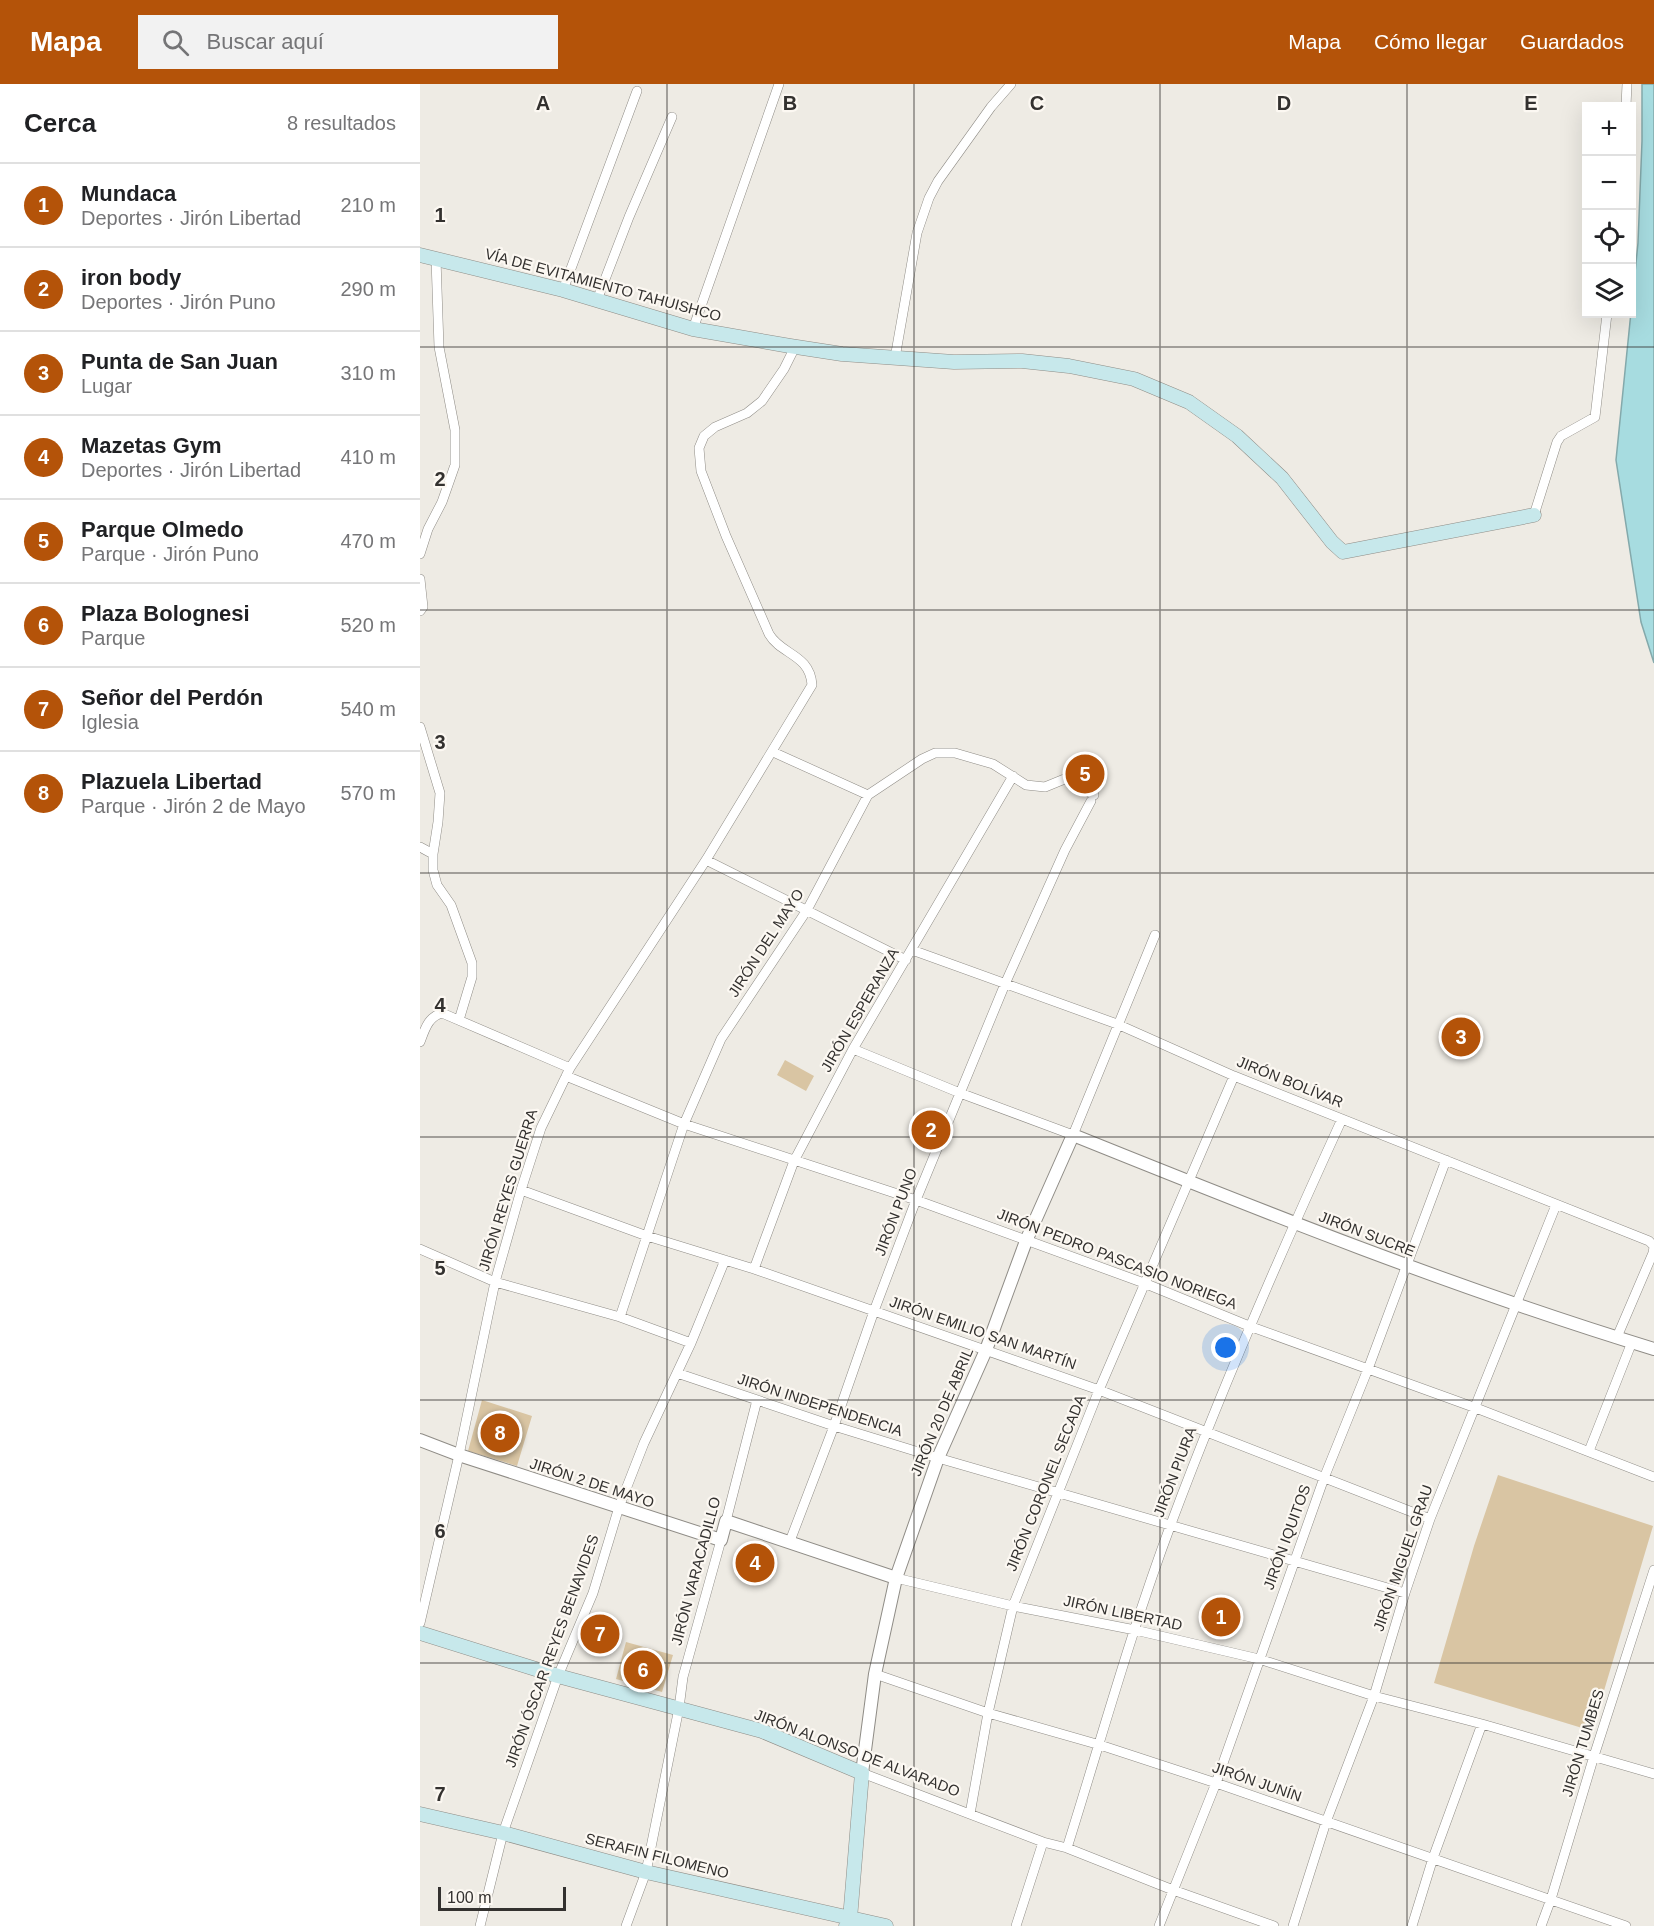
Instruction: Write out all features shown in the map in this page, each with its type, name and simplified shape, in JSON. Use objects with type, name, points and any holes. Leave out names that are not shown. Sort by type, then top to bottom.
[{"type":"main road","name":"VÍA DE EVITAMIENTO TAHUISHCO","points":[[420,255],[563,290],[693,329],[795,347],[842,354],[954,362],[1022,361],[1069,366],[1134,379],[1189,402],[1237,436],[1282,478],[1332,542],[1343,552],[1534,515]]},
{"type":"main road","name":"JIRÓN ALONSO DE ALVARADO","points":[[420,1633],[558,1676],[762,1731],[862,1773]]},
{"type":"main road","name":"JIRÓN 20 DE ABRIL","points":[[848,1922],[862,1773]]},
{"type":"main road","name":"SERAFIN FILOMENO","points":[[420,1814],[503,1833],[646,1872],[848,1922],[867,1921],[886,1926]]},
{"type":"street","points":[[693,329],[779,84]]},
{"type":"street","points":[[895,358],[917,233],[929,198],[938,181],[991,107],[1011,84]]},
{"type":"street","points":[[1626,102],[1627,84]]},
{"type":"street","points":[[563,290],[637,91]]},
{"type":"street","points":[[597,300],[629,217],[672,117]]},
{"type":"street","points":[[420,554],[455,465],[454,430],[439,347],[436,259]]},
{"type":"street","points":[[1534,515],[1557,442],[1561,436],[1595,417],[1607,318]]},
{"type":"street","name":"JIRÓN REYES GUERRA","points":[[420,1623],[459,1455],[495,1282],[541,1128],[568,1072],[706,861],[812,685],[811,677],[802,661],[776,644],[769,634],[726,536],[701,471],[699,448],[704,436],[715,427],[747,413],[762,401],[784,369],[795,347]]},
{"type":"street","points":[[420,579],[423,607],[420,611]]},
{"type":"street","points":[[420,727],[440,793],[433,870],[437,885],[451,905],[472,963],[472,977],[459,1020]]},
{"type":"street","points":[[773,752],[868,795]]},
{"type":"street","name":"JIRÓN DEL MAYO","points":[[620,1317],[684,1124],[721,1039],[807,910],[868,795],[922,759],[935,753],[955,753],[993,764],[1026,785],[1045,787],[1067,778]]},
{"type":"street","name":"JIRÓN ESPERANZA","points":[[754,1269],[794,1161],[853,1048],[1013,776]]},
{"type":"street","name":"JIRÓN PUNO","points":[[790,1541],[916,1200],[1005,984],[1065,850],[1092,798],[1067,778]]},
{"type":"street","points":[[420,848],[433,854]]},
{"type":"street","points":[[706,861],[906,960]]},
{"type":"street","name":"JIRÓN 20 DE ABRIL","points":[[862,1773],[875,1674],[896,1578],[938,1458],[986,1350],[1026,1241],[1073,1135],[1155,935]]},
{"type":"street","name":"JIRÓN BOLÍVAR","points":[[912,950],[1117,1024],[1234,1076],[1649,1241],[1654,1246]]},
{"type":"street","name":"JIRÓN PEDRO PASCASIO NORIEGA","points":[[420,1042],[428,1022],[434,1015],[442,1013],[684,1124],[916,1200],[1144,1283],[1249,1326],[1476,1408],[1654,1477]]},
{"type":"street","points":[[853,1048],[960,1093],[1073,1135]]},
{"type":"street","name":"JIRÓN CORONEL SECADA","points":[[970,1815],[988,1713],[1013,1606],[1099,1390],[1234,1076]]},
{"type":"street","name":"JIRÓN PIURA","points":[[1066,1848],[1171,1525],[1249,1326],[1342,1119]]},
{"type":"street","name":"JIRÓN SUCRE","points":[[1073,1135],[1294,1223],[1517,1306],[1654,1349]]},
{"type":"street","name":"JIRÓN IQUITOS","points":[[1159,1926],[1216,1783],[1324,1478],[1408,1265],[1446,1160]]},
{"type":"street","name":"JIRÓN EMILIO SAN MARTÍN","points":[[521,1190],[647,1236],[754,1269],[1099,1390],[1430,1519]]},
{"type":"street","name":"JIRÓN MIGUEL GRAU","points":[[1293,1926],[1326,1822],[1374,1696],[1430,1519],[1556,1205]]},
{"type":"street","points":[[1617,1337],[1654,1246]]},
{"type":"street","points":[[420,1249],[495,1282],[620,1317],[692,1343]]},
{"type":"street","name":"JIRÓN ÓSCAR REYES BENAVIDES","points":[[480,1926],[503,1833],[558,1676],[592,1593],[619,1507],[644,1443],[692,1343],[725,1260]]},
{"type":"street","points":[[606,1313],[626,1301]]},
{"type":"street","points":[[1589,1451],[1632,1342]]},
{"type":"street","name":"JIRÓN INDEPENDENCIA","points":[[677,1373],[938,1458],[1405,1593]]},
{"type":"street","name":"JIRÓN VARACADILLO","points":[[626,1926],[646,1872],[688,1653],[758,1400]]},
{"type":"street","name":"JIRÓN 2 DE MAYO","points":[[420,1440],[459,1455],[721,1540]]},
{"type":"street","name":"JIRÓN LIBERTAD","points":[[726,1521],[896,1578],[1013,1606],[1135,1630],[1259,1659],[1374,1696],[1482,1724],[1654,1774]]},
{"type":"street","name":"JIRÓN TUMBES","points":[[1541,1926],[1654,1570]]},
{"type":"street","name":"JIRÓN JUNÍN","points":[[875,1674],[988,1713],[1100,1745],[1216,1783],[1626,1926]]},
{"type":"street","points":[[1412,1926],[1433,1858],[1482,1724]]},
{"type":"street","name":"JIRÓN ALONSO DE ALVARADO","points":[[862,1773],[1274,1926]]},
{"type":"street","points":[[1016,1926],[1043,1842]]},
{"type":"shaded area","points":[[785,1060],[814,1076],[806,1091],[777,1075]]},
{"type":"shaded area","points":[[482,1400],[532,1416],[517,1466],[468,1451]]},
{"type":"shaded area","points":[[1498,1475],[1653,1526],[1592,1731],[1434,1683],[1474,1546]]},
{"type":"shaded area","points":[[626,1642],[673,1655],[662,1692],[616,1679]]},
{"type":"water","points":[[1642,84],[1654,84],[1654,663],[1641,622],[1616,460],[1630,318],[1636,318],[1636,263],[1642,141]]},
{"type":"place","name":"Parque Olmedo","points":[[1085,774]]},
{"type":"place","name":"Punta de San Juan","points":[[1461,1037]]},
{"type":"place","name":"iron body","points":[[931,1130]]},
{"type":"place","name":"Plazuela Libertad","points":[[500,1433]]},
{"type":"place","name":"Mazetas Gym","points":[[755,1563]]},
{"type":"place","name":"Mundaca","points":[[1221,1617]]},
{"type":"place","name":"Señor del Perdón","points":[[600,1634]]},
{"type":"place","name":"Plaza Bolognesi","points":[[643,1670]]}]
